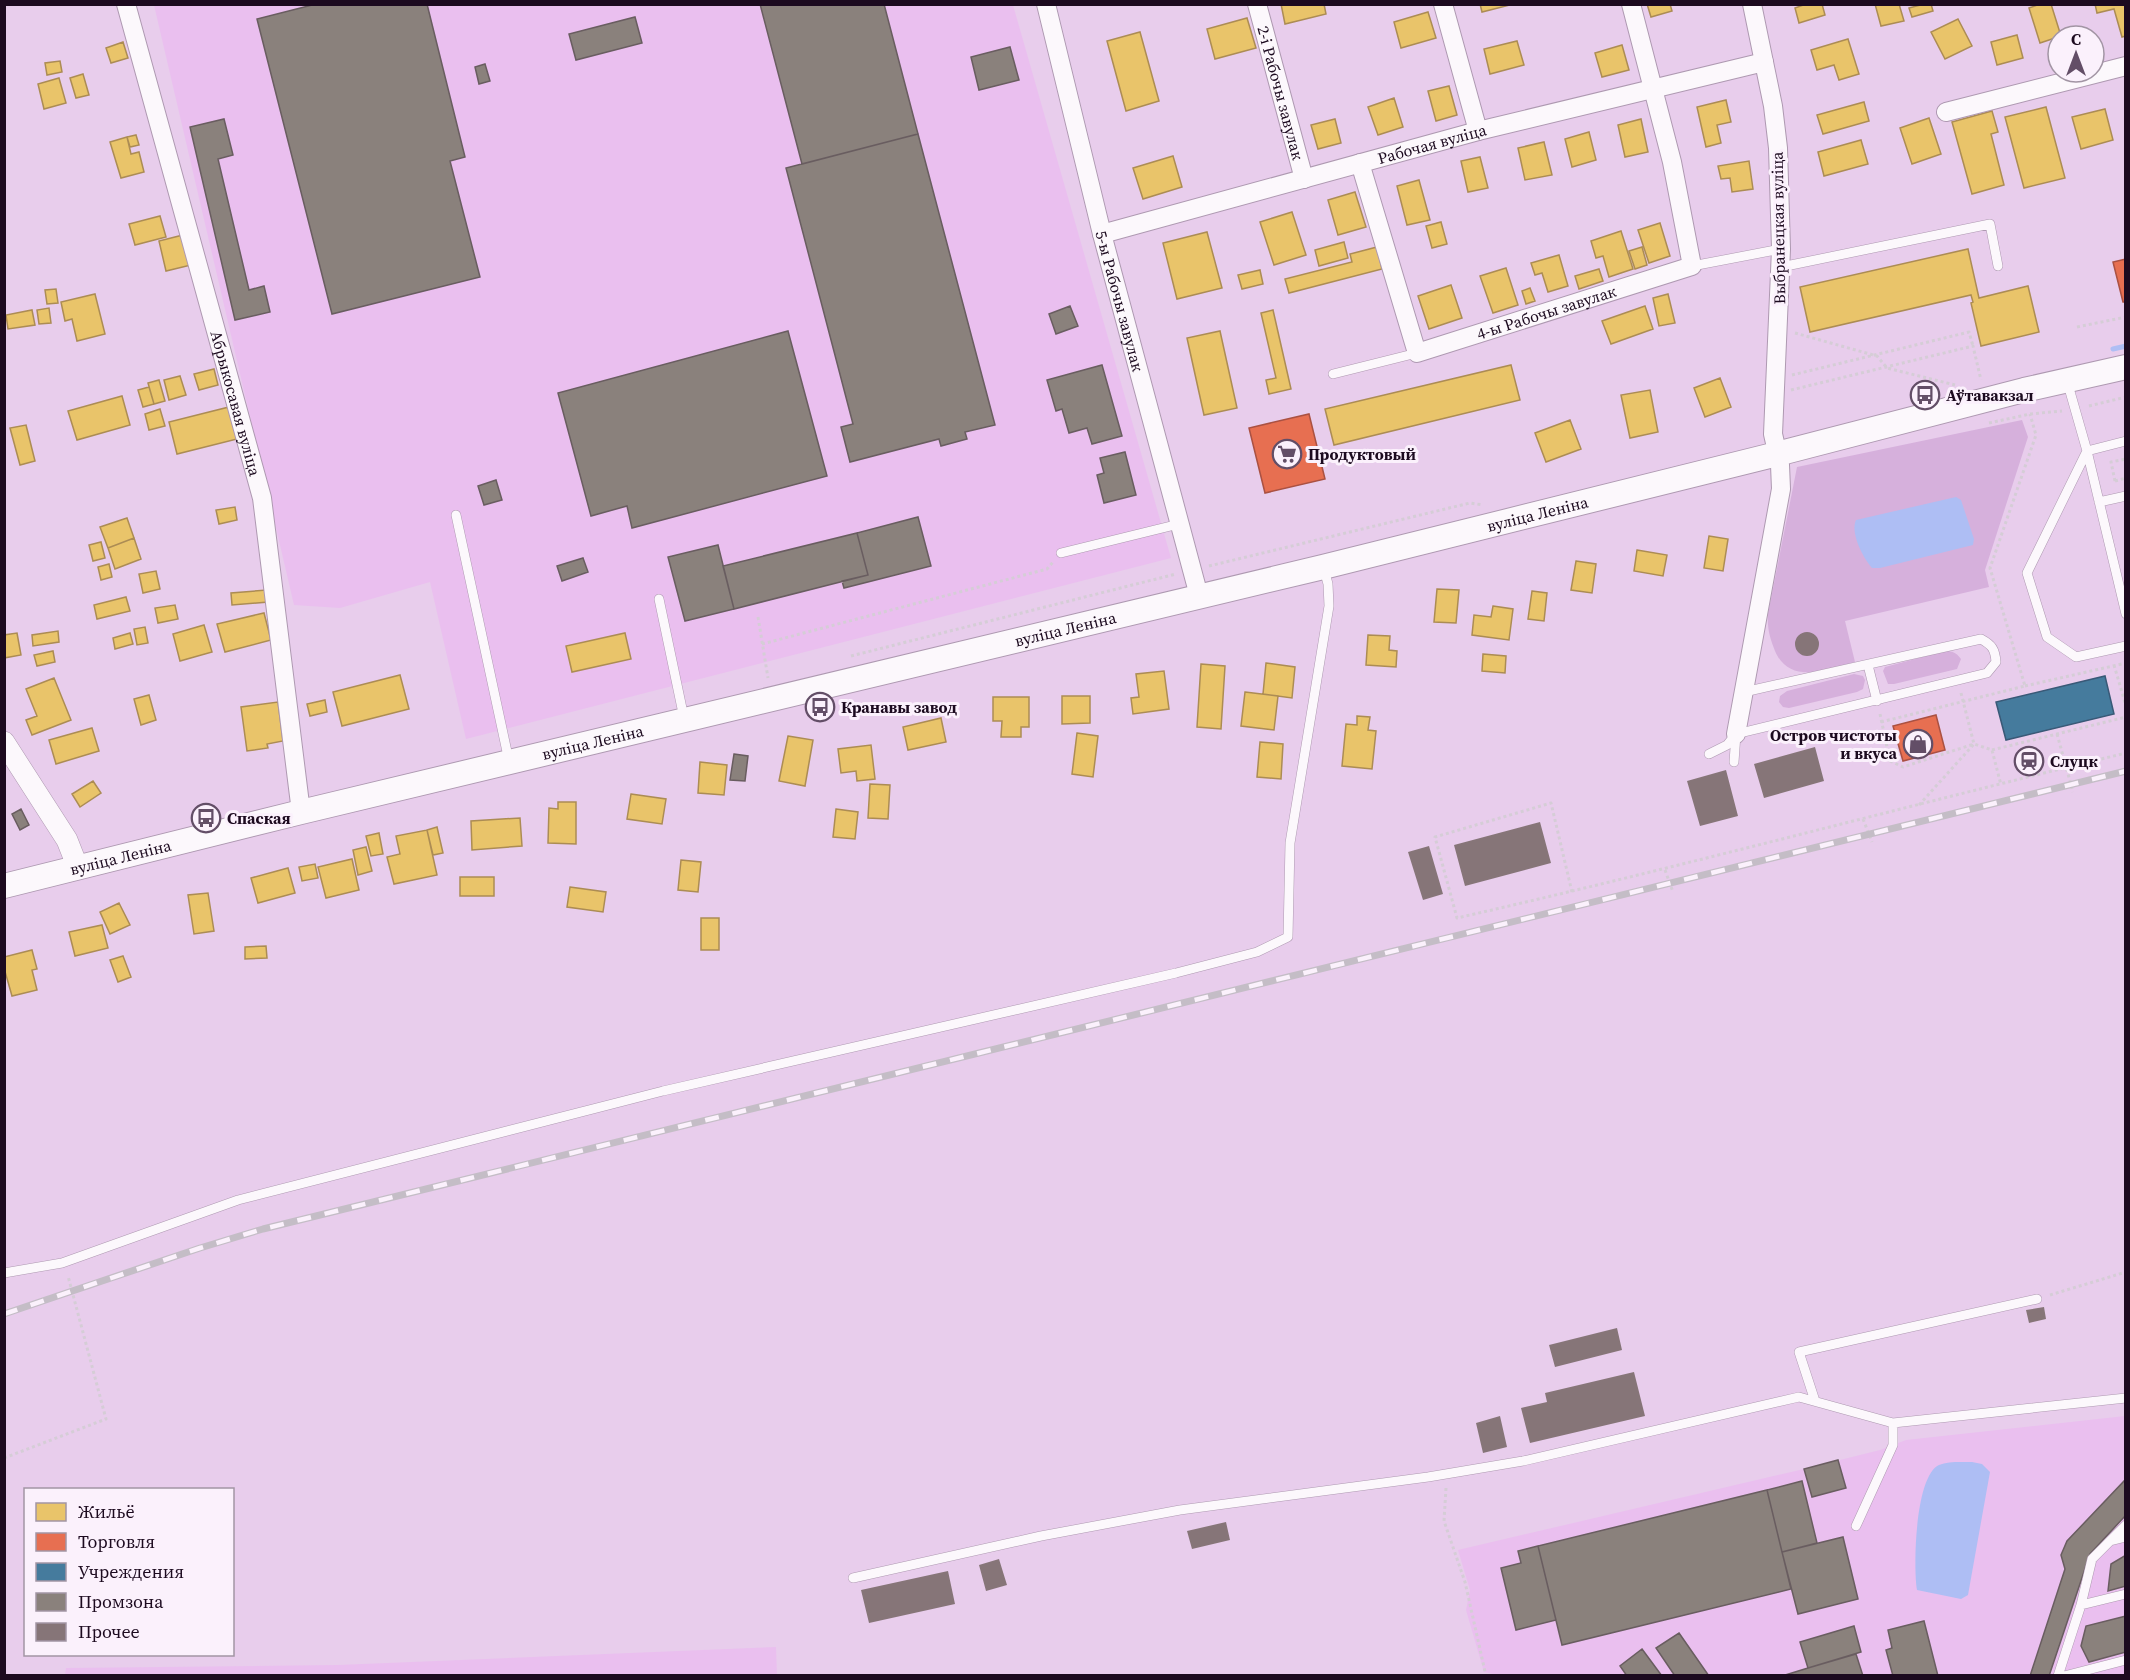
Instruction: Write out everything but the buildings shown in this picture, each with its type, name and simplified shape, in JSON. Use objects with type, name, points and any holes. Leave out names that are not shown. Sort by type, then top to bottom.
[{"type":"main road","name":"вуліца Леніна","points":[[4,886],[301,812],[1323,567],[2126,367]]},
{"type":"street","name":"Абрыкосавая вуліца","points":[[126,4],[262,498],[301,812]]},
{"type":"street","name":"5-ы Рабочы завулак","points":[[1046,4],[1102,234],[1199,596]]},
{"type":"street","name":"2-і Рабочы завулак","points":[[1257,4],[1304,179]]},
{"type":"street","points":[[1443,4],[1478,131]]},
{"type":"street","points":[[1631,4],[1672,162],[1692,266]]},
{"type":"street","name":"Выбранецкая вуліца","points":[[1736,734],[1781,489],[1780,465],[1773,434],[1781,258],[1778,148],[1773,106],[1752,4]]},
{"type":"street","name":"Рабочая вуліца","points":[[1102,234],[1478,131],[1764,62]]},
{"type":"street","points":[[1946,112],[2126,66]]},
{"type":"street","points":[[1360,163],[1417,353]]},
{"type":"street","name":"4-ы Рабочы завулак","points":[[1417,353],[1692,266]]},
{"type":"street","points":[[4,742],[67,840],[78,868]]},
{"type":"lane","points":[[1692,266],[1781,258],[1990,224],[1998,266]]},
{"type":"lane","points":[[1333,374],[1417,353]]},
{"type":"lane","points":[[2067,380],[2087,451],[2126,614]]},
{"type":"lane","points":[[2126,441],[2087,451],[2027,573],[2047,637],[2076,657],[2126,646]]},
{"type":"lane","points":[[2099,502],[2126,496]]},
{"type":"lane","points":[[456,515],[509,763]]},
{"type":"lane","points":[[1061,553],[1179,524]]},
{"type":"lane","points":[[4,1273],[62,1263],[238,1200],[663,1091],[1188,970],[1257,952],[1288,937],[1290,843],[1329,606],[1328,584],[1323,567]]},
{"type":"lane","points":[[659,599],[685,720]]},
{"type":"lane","points":[[1709,754],[1727,745],[1736,734],[1987,673],[1996,662],[1996,653],[1992,645],[1981,639],[1744,692]]},
{"type":"lane","points":[[1868,665],[1877,701]]},
{"type":"lane","points":[[1734,762],[1736,734]]},
{"type":"lane","points":[[1815,1401],[1799,1352],[2037,1299]]},
{"type":"lane","points":[[852,1578],[1041,1536],[1180,1510],[1447,1474],[1523,1461],[1799,1397],[1893,1423],[2126,1398]]},
{"type":"lane","points":[[1856,1526],[1893,1445],[1893,1423]]},
{"type":"lane","points":[[2058,1676],[2081,1605],[2092,1559],[2126,1525]]},
{"type":"lane","points":[[2110,1541],[2126,1537]]},
{"type":"lane","points":[[2081,1605],[2126,1594]]},
{"type":"lane","points":[[2064,1676],[2126,1660]]},
{"type":"path","points":[[2077,327],[2126,317]]},
{"type":"path","points":[[1778,329],[1877,356],[1887,368],[1959,387]]},
{"type":"path","points":[[1775,386],[1969,332],[1981,382]]},
{"type":"path","points":[[1775,386],[1887,368],[1973,346]]},
{"type":"path","points":[[2025,686],[1990,568],[2036,435],[2030,414]]},
{"type":"path","points":[[2115,481],[2111,462],[2126,459]]},
{"type":"path","points":[[2095,485],[2126,478]]},
{"type":"path","points":[[762,644],[1047,569],[1061,553]]},
{"type":"path","points":[[848,657],[1192,570]]},
{"type":"path","points":[[758,617],[768,678]]},
{"type":"path","points":[[2110,649],[2126,706]]},
{"type":"path","points":[[1881,722],[2126,663]]},
{"type":"path","points":[[1957,680],[1974,744]]},
{"type":"path","points":[[1877,701],[1890,761],[1903,767],[1974,744],[1992,750],[2126,717]]},
{"type":"path","points":[[2057,734],[2073,792]]},
{"type":"path","points":[[1919,806],[1974,744]]},
{"type":"path","points":[[1992,750],[2001,784]]},
{"type":"path","points":[[1572,892],[1551,803],[1435,837],[1457,918],[1572,892],[1665,870],[2126,753]]},
{"type":"path","points":[[1863,819],[1872,842]]},
{"type":"path","points":[[1665,870],[1673,892]]},
{"type":"path","points":[[4,1458],[106,1419],[81,1321],[62,1263]]},
{"type":"path","points":[[2037,1299],[2126,1272]]},
{"type":"path","points":[[1447,1474],[1444,1521],[1465,1582],[1486,1676]]},
{"type":"shaded area","points":[[154,5],[1013,5],[1171,558],[466,739],[430,582],[340,608],[294,605]]},
{"type":"shaded area","points":[[2022,420],[2028,437],[1985,570],[1989,587],[1845,621],[1855,662],[1821,671],[1800,672],[1782,662],[1770,638],[1768,614],[1797,467]]},
{"type":"shaded area","points":[[1945,651],[1954,652],[1961,659],[1957,669],[1888,684],[1883,671],[1885,667]]},
{"type":"shaded area","points":[[1854,674],[1863,676],[1865,680],[1863,689],[1857,692],[1789,708],[1783,707],[1779,702],[1780,696],[1787,691]]},
{"type":"shaded area","points":[[2125,1416],[2125,1675],[1497,1675],[1484,1672],[1466,1610],[1470,1590],[1458,1550],[1804,1469],[1880,1450],[1906,1440]]},
{"type":"shaded area","points":[[776,1647],[777,1676],[65,1675],[66,1668],[338,1665]]},
{"type":"water","points":[[1956,497],[1961,500],[1974,539],[1973,545],[1872,568],[1861,552],[1856,538],[1856,520]]},
{"type":"water","points":[[1951,1462],[1982,1464],[1990,1472],[1968,1595],[1961,1599],[1917,1590],[1916,1543],[1920,1503],[1925,1486],[1931,1473],[1939,1465]]},
{"type":"waterway","points":[[2113,349],[2126,346]]},
{"type":"railway","points":[[4,1314],[263,1229],[2126,771]]},
{"type":"place","name":"Аўтавакзал","points":[[1925,395]]},
{"type":"place","name":"Продуктовый","points":[[1287,454]]},
{"type":"place","name":"Кранавы завод","points":[[820,707]]},
{"type":"place","name":"Остров чистоты и вкуса","points":[[1918,744]]},
{"type":"place","name":"Слуцк","points":[[2029,761]]},
{"type":"place","name":"Спаская","points":[[206,818]]}]
